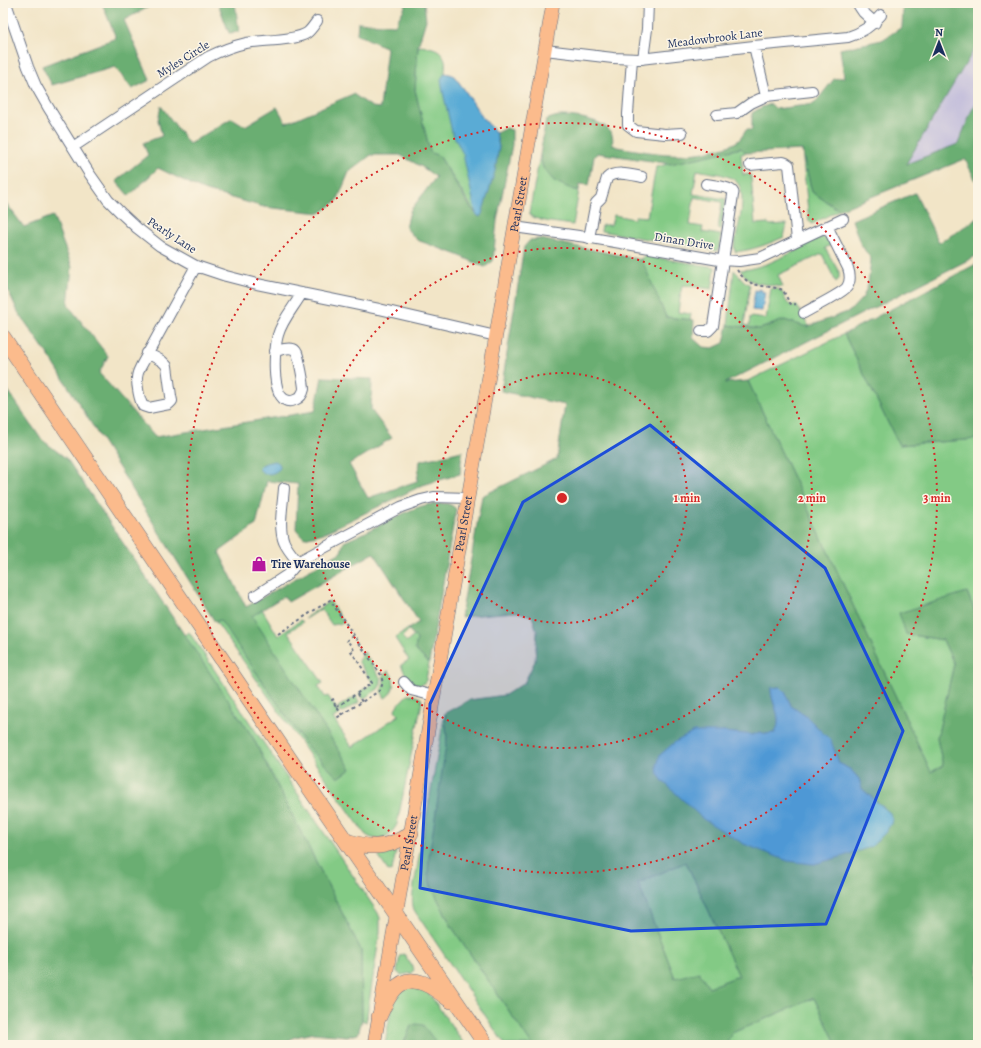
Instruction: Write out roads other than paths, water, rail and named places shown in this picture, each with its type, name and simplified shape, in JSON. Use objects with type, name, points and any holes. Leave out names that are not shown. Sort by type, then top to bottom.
[{"type":"highway","points":[[3,337],[486,1045]]},
{"type":"highway","points":[[346,841],[370,846],[385,845],[411,833]]},
{"type":"highway","points":[[379,1017],[395,988],[402,983],[410,981],[420,982],[431,987],[440,992],[461,1009]]},
{"type":"main road","name":"Pearl Street","points":[[374,1045],[553,3]]},
{"type":"street","name":"Pearly Lane","points":[[6,3],[36,86],[88,173],[108,200],[137,228],[160,246],[196,266],[226,276],[496,336]]},
{"type":"street","points":[[643,59],[647,29],[648,3]]},
{"type":"street","name":"Meadowbrook Lane","points":[[545,50],[613,58],[643,59],[848,37],[859,33],[878,19],[863,12],[857,3]]},
{"type":"street","name":"Myles Circle","points":[[73,147],[208,57],[229,48],[244,44],[290,38],[305,34],[317,21]]},
{"type":"street","points":[[754,46],[766,96]]},
{"type":"street","points":[[632,59],[628,125],[636,131],[682,134]]},
{"type":"street","points":[[716,115],[737,113],[751,103],[766,96],[812,91]]},
{"type":"street","points":[[750,165],[783,162],[789,165],[797,240]]},
{"type":"street","points":[[589,238],[594,207],[601,198],[609,175],[620,174],[642,177]]},
{"type":"street","points":[[701,331],[708,331],[713,326],[727,261],[733,192],[731,189],[706,184]]},
{"type":"street","name":"Dinan Drive","points":[[514,227],[739,262],[760,258],[843,219]]},
{"type":"street","points":[[804,313],[842,292],[848,285],[850,274],[848,268],[827,226]]},
{"type":"street","points":[[148,353],[162,361],[167,366],[172,401],[170,404],[149,408],[143,406],[140,402],[137,377],[140,366],[196,266]]},
{"type":"street","points":[[275,351],[291,348],[298,354],[304,390],[297,399],[288,401],[284,400],[280,396],[275,372],[275,351],[277,336],[281,327],[302,293]]},
{"type":"street","points":[[284,488],[281,524],[282,534],[284,542],[298,562]]},
{"type":"street","points":[[255,596],[287,575],[298,562],[401,507],[434,497],[468,498]]},
{"type":"street","points":[[404,682],[411,690],[434,696]]},
{"type":"water","points":[[445,73],[453,75],[482,117],[496,133],[499,147],[495,171],[480,217],[476,214],[463,154],[452,132],[441,79]]},
{"type":"water","points":[[758,289],[765,292],[762,311],[752,310],[755,290],[758,291]]},
{"type":"water","points":[[274,461],[278,463],[280,468],[270,474],[261,472],[259,469],[260,466]]},
{"type":"water","points":[[780,687],[785,692],[791,706],[807,717],[831,741],[839,763],[851,770],[859,779],[862,789],[890,813],[893,820],[886,832],[871,847],[814,864],[788,861],[744,844],[703,819],[663,781],[658,774],[657,766],[660,755],[675,742],[694,732],[724,732],[753,735],[760,732],[766,734],[775,733],[778,716],[771,688]]},
{"type":"place","name":"Tire Warehouse","points":[[259,564]]}]
